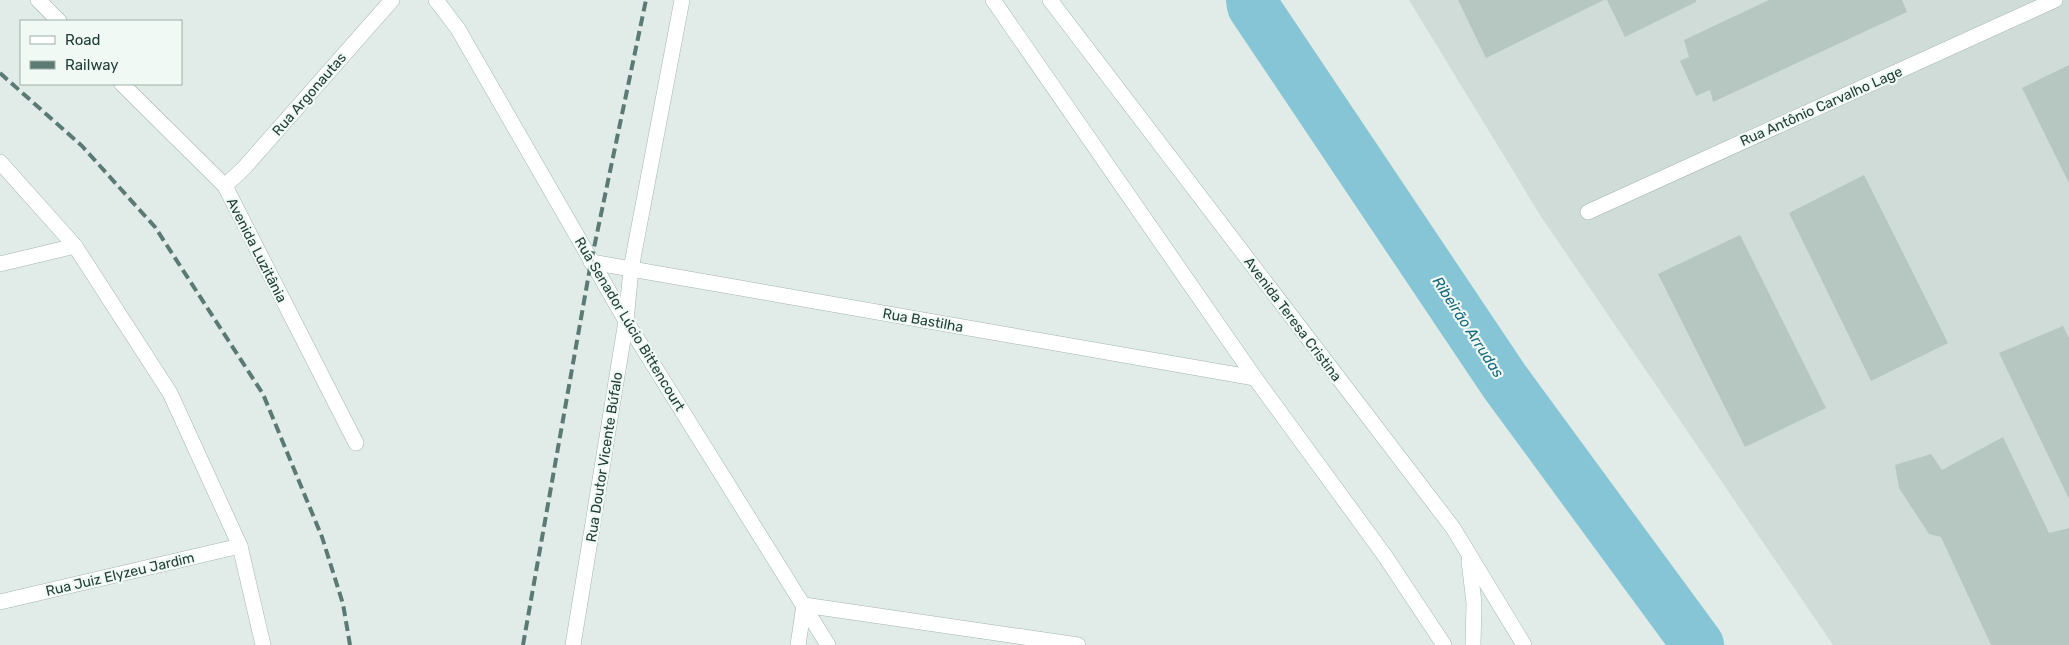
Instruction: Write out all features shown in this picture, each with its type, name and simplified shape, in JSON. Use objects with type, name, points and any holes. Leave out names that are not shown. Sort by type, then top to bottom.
[{"type":"street","points":[[38,0],[59,20]]},
{"type":"street","name":"Rua Argonautas","points":[[225,186],[244,168],[392,0]]},
{"type":"street","name":"Rua Senador Lúcio Bittencourt","points":[[436,0],[458,29],[626,320],[828,645]]},
{"type":"street","name":"Rua Doutor Vicente Búfalo","points":[[573,645],[626,320],[630,269],[682,0]]},
{"type":"street","points":[[992,0],[1255,378],[1385,556],[1444,645]]},
{"type":"street","name":"Avenida Teresa Cristina","points":[[1050,0],[1453,528],[1524,645]]},
{"type":"street","name":"Rua Antônio Carvalho Lage","points":[[1588,212],[2055,0]]},
{"type":"street","name":"Avenida Luzitânia","points":[[123,85],[225,186],[356,443]]},
{"type":"street","points":[[0,162],[75,246],[170,393],[240,546],[262,645]]},
{"type":"street","points":[[0,264],[75,246]]},
{"type":"street","name":"Rua Bastilha","points":[[591,262],[1255,378]]},
{"type":"street","name":"Rua Juiz Elyzeu Jardim","points":[[0,602],[240,546]]},
{"type":"street","points":[[1467,552],[1474,603],[1473,645]]},
{"type":"street","points":[[798,645],[804,605],[1078,645]]},
{"type":"shaded area","points":[[1409,0],[2069,0],[2069,645],[1833,645],[1540,215]]},
{"type":"building","points":[[1458,0],[1604,0],[1486,58]]},
{"type":"building","points":[[1607,0],[1696,0],[1696,2],[1625,37]]},
{"type":"building","points":[[1769,0],[1902,0],[1907,12],[1713,102],[1710,90],[1696,96],[1680,61],[1689,57],[1684,40]]},
{"type":"building","points":[[2069,65],[2069,183],[2022,88]]},
{"type":"building","points":[[1864,175],[1948,343],[1871,381],[1789,213]]},
{"type":"building","points":[[1740,235],[1826,408],[1745,447],[1658,274]]},
{"type":"building","points":[[2063,326],[2069,338],[2069,499],[1999,353]]},
{"type":"building","points":[[2003,437],[2049,533],[2069,528],[2069,645],[1991,645],[1941,537],[1929,534],[1899,488],[1895,465],[1931,454],[1942,470]]},
{"type":"waterway","name":"Ribeirão Arrudas","points":[[1252,0],[1253,6],[1505,382],[1698,645]]},
{"type":"railway","points":[[523,645],[591,262],[646,0]]},
{"type":"railway","points":[[0,73],[82,146],[155,227],[263,394],[322,537],[343,604],[350,645]]}]
